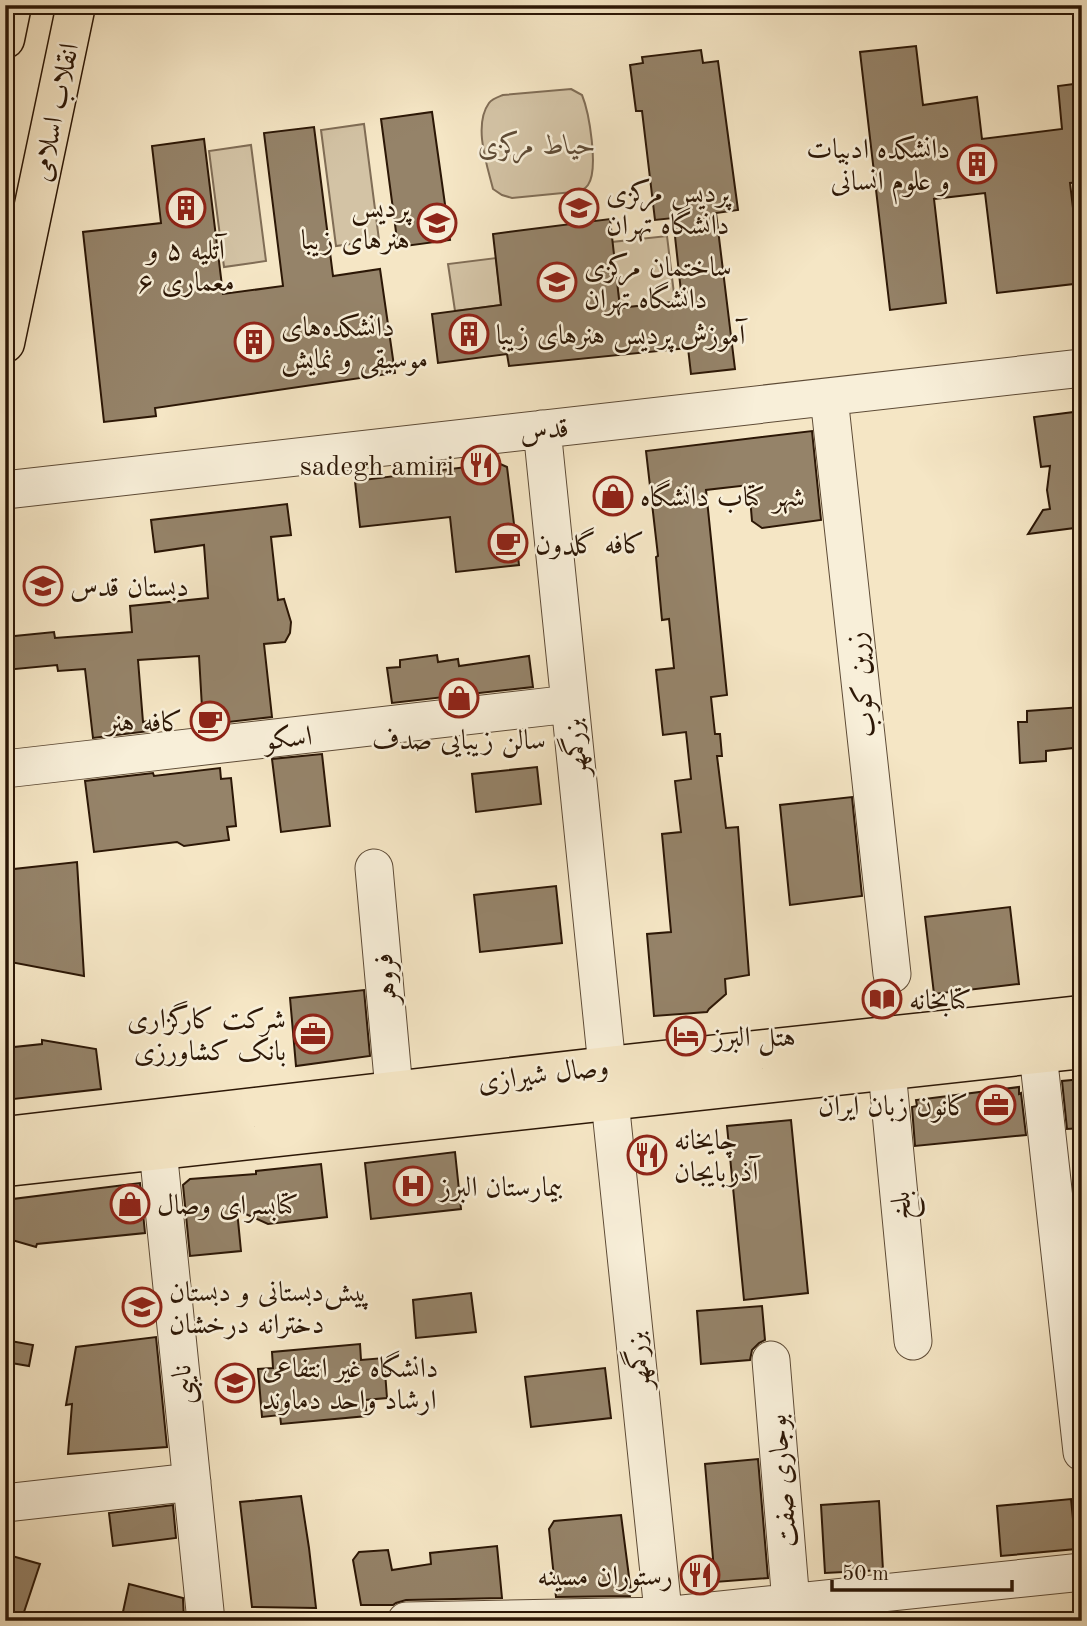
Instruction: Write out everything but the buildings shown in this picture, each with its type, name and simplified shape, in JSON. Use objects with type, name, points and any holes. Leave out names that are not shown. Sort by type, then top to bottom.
[{"type":"main road","points":[[5,39],[12,5]]},
{"type":"main road","name":"انقلاب اسلامی","points":[[5,343],[76,5]]},
{"type":"main road","name":"وصال شیرازی","points":[[5,1167],[158,1150],[1082,1015]]},
{"type":"main road","name":"وصال شیرازی","points":[[5,1136],[394,1090],[887,1071],[1082,1049]]},
{"type":"street","name":"قدس","points":[[5,491],[1082,368]]},
{"type":"street","name":"زرین کوب","points":[[829,397],[892,974]]},
{"type":"street","name":"بزرگمهر","points":[[542,429],[664,1618]]},
{"type":"street","name":"اسکو","points":[[5,769],[570,704]]},
{"type":"street","name":"فروهر","points":[[373,869],[394,1090]]},
{"type":"street","points":[[1038,1054],[1082,1452]]},
{"type":"street","name":"بلخ","points":[[887,1071],[913,1341]]},
{"type":"street","name":"نایبی","points":[[158,1150],[206,1621]]},
{"type":"street","name":"بوجاری صفت","points":[[771,1360],[791,1602]]},
{"type":"street","points":[[5,1503],[192,1482]]},
{"type":"street","points":[[406,1621],[664,1618],[791,1602],[924,1605],[1082,1572]]},
{"type":"green space","name":"حیاط مرکزی","points":[[571,89],[582,95],[590,127],[593,167],[587,187],[573,192],[512,198],[493,189],[482,134],[484,112],[489,103],[503,95]]},
{"type":"green space","points":[[364,124],[379,240],[336,246],[321,130]]},
{"type":"green space","points":[[251,145],[266,261],[224,267],[209,151]]},
{"type":"green space","points":[[667,236],[675,302],[620,308],[612,242]]},
{"type":"green space","points":[[496,258],[501,305],[455,311],[448,264]]},
{"type":"place","name":"دانشکده ادبیات و علوم انسانی","points":[[977,164]]},
{"type":"place","name":"آتلیه ۵ و ۶ معماری","points":[[186,208]]},
{"type":"place","name":"پردیس مرکزی دانشگاه‌ تهران","points":[[579,208]]},
{"type":"place","name":"پردیس هنرهای زیبا","points":[[437,223]]},
{"type":"place","name":"ساختمان مرکزی دانشگاه تهران","points":[[557,282]]},
{"type":"place","name":"آموزش پردیس هنرهای زیبا","points":[[469,334]]},
{"type":"place","name":"دانشکده‌های موسیقی و نمایش","points":[[254,342]]},
{"type":"place","name":"sadegh amiri","points":[[481,465]]},
{"type":"place","name":"شهر کتاب دانشگاه","points":[[613,496]]},
{"type":"place","name":"کافه گلدون","points":[[508,543]]},
{"type":"place","name":"دبستان قدس","points":[[43,586]]},
{"type":"place","name":"سالن زیبایی صدف","points":[[459,698]]},
{"type":"place","name":"کافه هنر","points":[[210,721]]},
{"type":"place","name":"کتابخانه","points":[[882,999]]},
{"type":"place","name":"شرکت کارگزاری بانک کشاورزی","points":[[313,1034]]},
{"type":"place","name":"هتل البرز","points":[[686,1036]]},
{"type":"place","name":"کانون زبان ایران","points":[[996,1105]]},
{"type":"place","name":"چایخانه آذربایجان","points":[[647,1155]]},
{"type":"place","name":"بیمارستان البرز","points":[[413,1186]]},
{"type":"place","name":"کتابسرای وصال","points":[[130,1204]]},
{"type":"place","name":"پیش‌دبستانی و دبستان دخترانه درخشان","points":[[142,1307]]},
{"type":"place","name":"دانشگاه غیر انتفاعی ارشاد واحد دماوند","points":[[235,1383]]},
{"type":"place","name":"رستوران مسینه","points":[[700,1575]]}]
